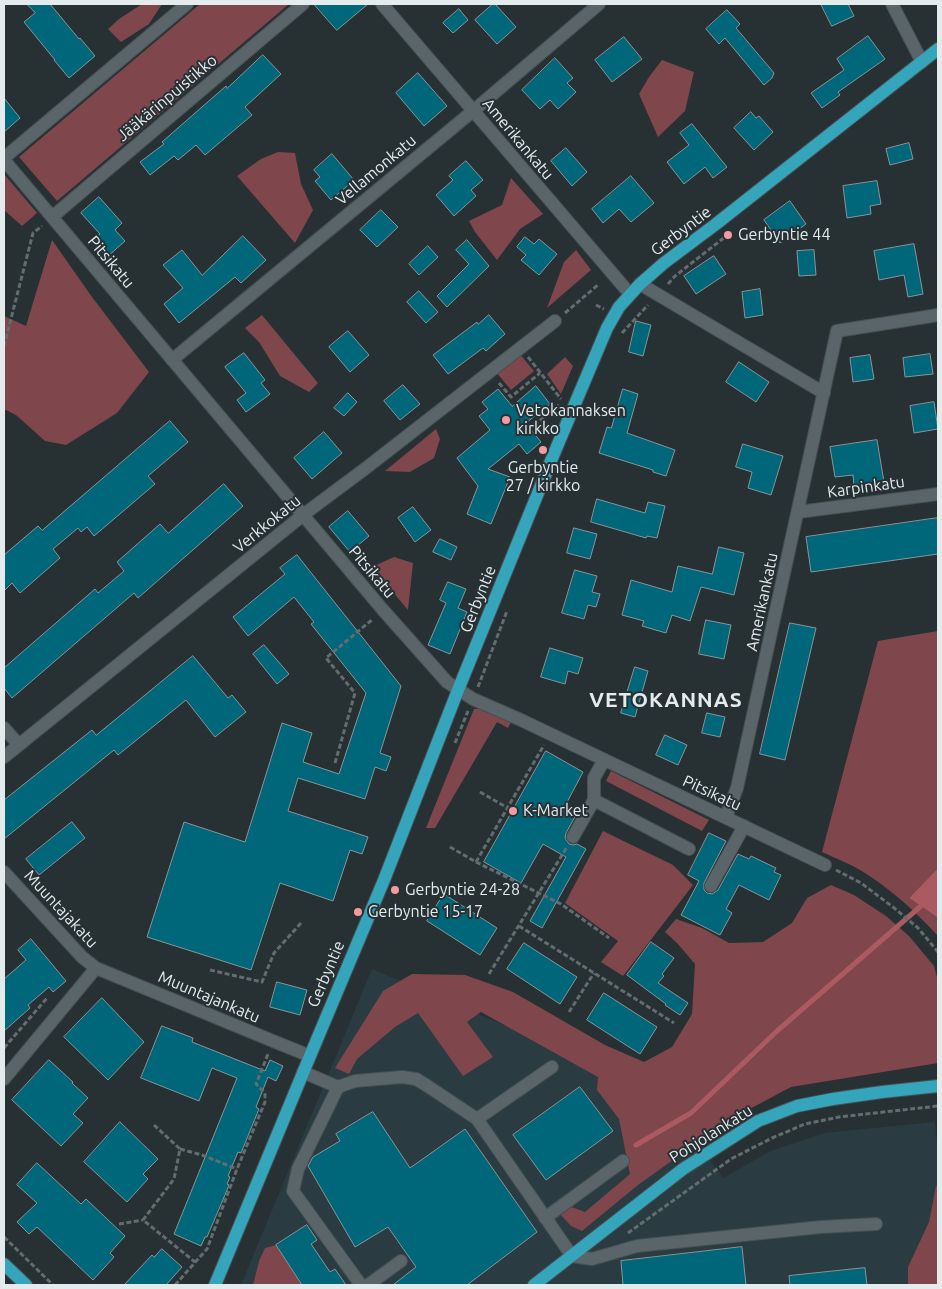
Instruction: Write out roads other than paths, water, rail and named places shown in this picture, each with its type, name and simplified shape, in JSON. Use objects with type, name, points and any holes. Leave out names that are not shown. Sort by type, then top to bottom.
[{"type":"main road","name":"Gerbyntie","points":[[215,1285],[384,880],[458,690],[607,328],[619,307],[640,284],[938,49]]},
{"type":"main road","name":"Pohjolankatu","points":[[534,1285],[683,1169],[758,1121],[797,1106],[833,1099],[938,1086]]},
{"type":"main road","points":[[4,1264],[26,1285]]},
{"type":"street","points":[[4,159],[187,4]]},
{"type":"street","name":"Jääkärinpuistikko","points":[[52,217],[303,4]]},
{"type":"street","name":"Amerikankatu","points":[[382,4],[630,294]]},
{"type":"street","name":"Vellamonkatu","points":[[172,360],[599,4]]},
{"type":"street","points":[[892,4],[922,62]]},
{"type":"street","name":"Pitsikatu","points":[[4,159],[383,610],[447,682],[473,699],[825,865]]},
{"type":"street","points":[[640,284],[824,393]]},
{"type":"street","name":"Amerikankatu","points":[[726,818],[737,788],[837,331],[938,315]]},
{"type":"street","name":"Verkkokatu","points":[[4,757],[303,515],[555,321]]},
{"type":"street","name":"Karpinkatu","points":[[798,512],[938,494]]},
{"type":"street","points":[[4,728],[19,745]]},
{"type":"street","points":[[573,837],[594,800],[594,778],[604,760]]},
{"type":"street","points":[[594,800],[689,849]]},
{"type":"street","points":[[711,886],[744,826]]},
{"type":"street","name":"Muuntajakatu","points":[[4,872],[82,957],[96,968]]},
{"type":"street","points":[[4,1079],[96,968]]},
{"type":"street","name":"Muuntajankatu","points":[[96,968],[310,1056]]},
{"type":"street","points":[[477,1119],[552,1067]]},
{"type":"street","points":[[303,1072],[338,1087],[355,1081],[402,1077],[416,1080],[477,1119],[572,1256],[592,1259],[637,1246],[821,1227],[876,1224]]},
{"type":"street","points":[[338,1087],[298,1170],[293,1191],[361,1285]]},
{"type":"street","points":[[545,1218],[623,1161]]},
{"type":"street","points":[[368,1285],[402,1261]]},
{"type":"waterway","points":[[636,1145],[691,1113],[777,1031],[921,906]]},
{"type":"place","name":"Gerbyntie 44","points":[[728,235]]},
{"type":"place","name":"Vetokannaksen kirkko","points":[[506,420]]},
{"type":"place","name":"Gerbyntie 27 / kirkko","points":[[543,450]]},
{"type":"place","name":"K-Market","points":[[513,811]]},
{"type":"place","name":"Gerbyntie 24-28","points":[[395,890]]},
{"type":"place","name":"Gerbyntie 15-17","points":[[358,912]]},
{"type":"district","name":"VETOKANNAS","points":[[666,700]]}]
